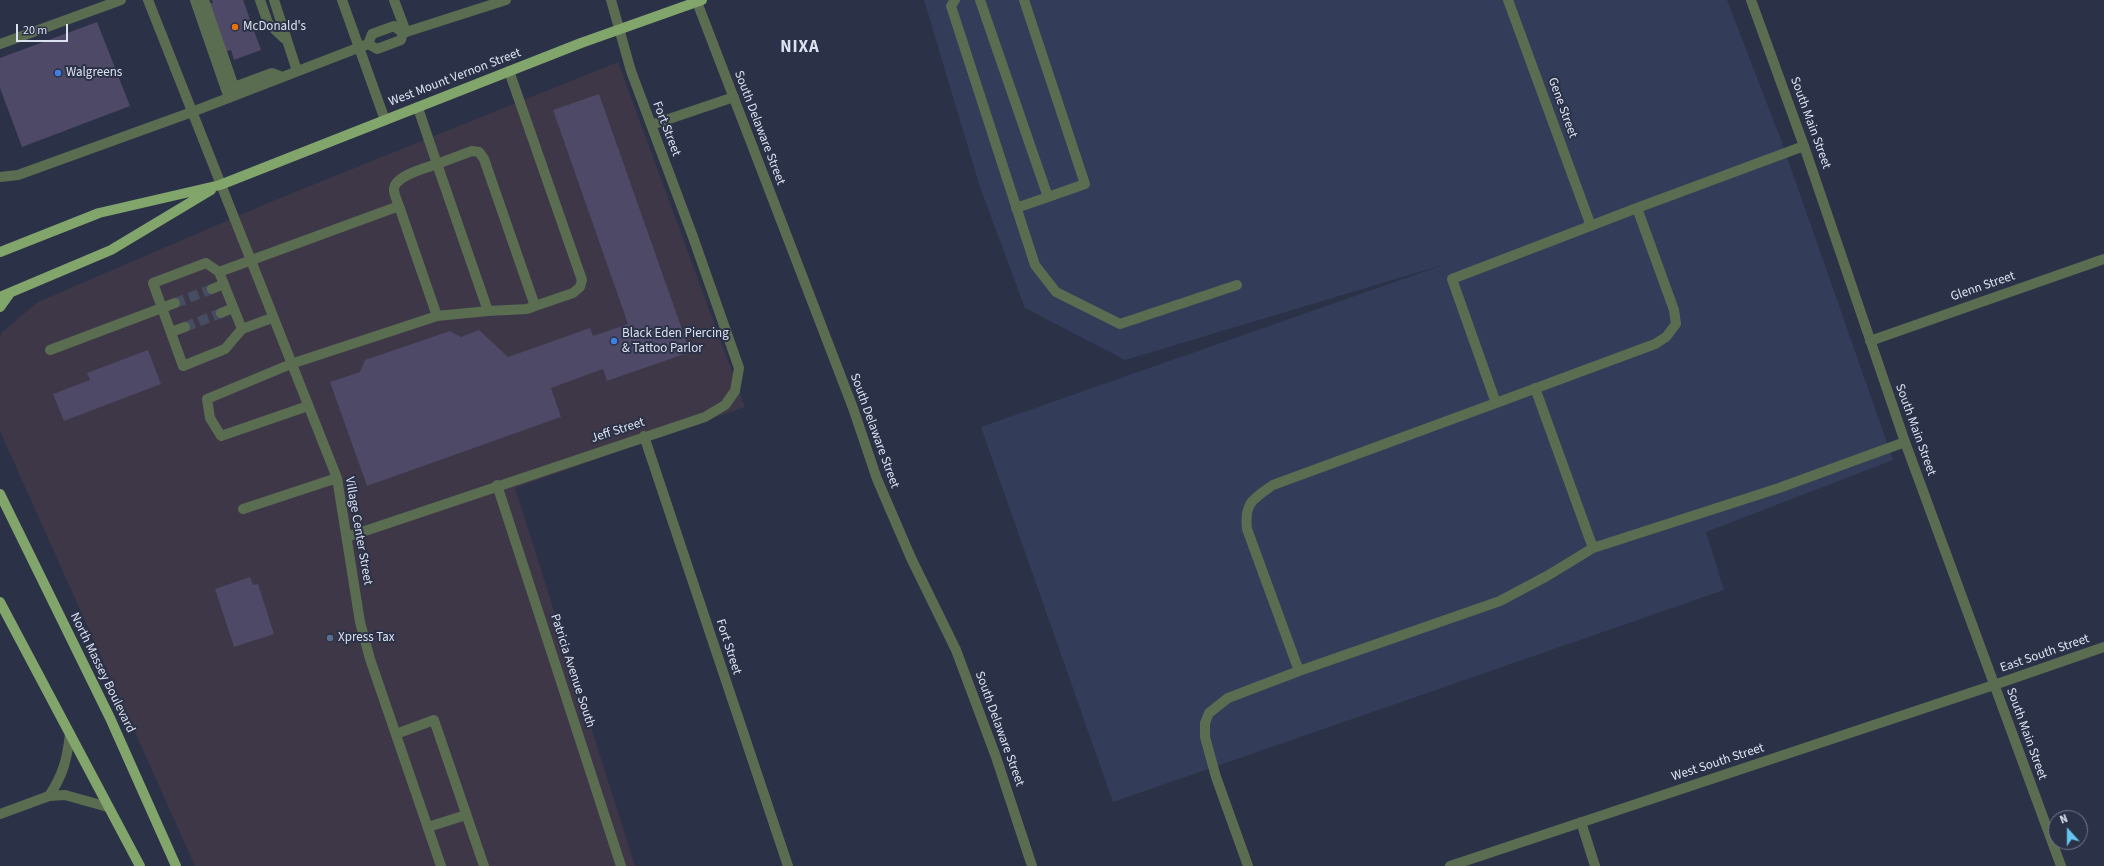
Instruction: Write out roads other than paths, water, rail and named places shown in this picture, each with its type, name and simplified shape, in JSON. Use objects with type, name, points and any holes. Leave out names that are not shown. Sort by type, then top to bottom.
[{"type":"main road","name":"West Mount Vernon Street","points":[[0,252],[99,213],[220,185],[620,28],[700,1]]},
{"type":"main road","name":"West Mount Vernon Street","points":[[0,296],[111,250],[220,185]]},
{"type":"main road","points":[[0,307],[10,293]]},
{"type":"main road","name":"North Massey Boulevard","points":[[0,494],[110,718],[176,866]]},
{"type":"main road","points":[[0,602],[140,866]]},
{"type":"street","points":[[0,44],[121,0]]},
{"type":"street","name":"Village Center Street","points":[[148,0],[336,478],[360,622],[370,659],[441,866]]},
{"type":"street","points":[[195,0],[229,98]]},
{"type":"street","points":[[204,0],[234,87],[272,73],[282,77]]},
{"type":"street","points":[[260,0],[268,23],[287,40]]},
{"type":"street","points":[[274,0],[297,71]]},
{"type":"street","points":[[342,0],[364,46],[384,120]]},
{"type":"street","points":[[394,0],[405,33]]},
{"type":"street","points":[[0,177],[18,175],[192,112],[364,46],[378,49],[401,40],[405,33],[506,0]]},
{"type":"street","name":"Fort Street","points":[[610,0],[620,28],[631,71],[693,237]]},
{"type":"street","points":[[955,0],[951,6],[1035,265],[1056,292],[1120,324],[1237,285]]},
{"type":"street","points":[[980,0],[1048,196]]},
{"type":"street","points":[[1016,208],[1085,184],[1024,0]]},
{"type":"street","name":"Gene Street","points":[[1508,0],[1591,226]]},
{"type":"street","name":"South Main Street","points":[[1752,0],[1804,146],[1905,442],[2061,866]]},
{"type":"street","name":"South Delaware Street","points":[[700,1],[734,97],[853,408],[877,479],[911,558],[956,650],[996,757],[1032,866]]},
{"type":"street","points":[[364,46],[372,34],[394,26],[405,33]]},
{"type":"street","points":[[308,406],[221,436],[210,418],[207,399],[291,364],[437,316],[527,309],[573,294],[580,287],[582,280],[509,71]]},
{"type":"street","points":[[651,125],[734,97]]},
{"type":"street","points":[[418,108],[488,311]]},
{"type":"street","points":[[1496,403],[1452,279],[1804,146]]},
{"type":"street","points":[[437,316],[399,206],[394,190],[395,183],[401,178],[472,151],[479,152],[484,159],[535,306]]},
{"type":"street","points":[[219,272],[399,206]]},
{"type":"street","points":[[1299,672],[1246,529],[1245,515],[1249,504],[1273,485],[1655,344],[1666,337],[1676,324],[1674,310],[1638,208]]},
{"type":"street","name":"Jeff Street","points":[[347,537],[705,416],[725,405],[735,391],[739,368],[693,237]]},
{"type":"street","name":"Glenn Street","points":[[1870,341],[2104,259]]},
{"type":"street","points":[[242,329],[219,272],[206,263],[153,283],[183,366],[225,349],[242,329],[272,318]]},
{"type":"street","points":[[212,289],[224,284]]},
{"type":"street","points":[[50,350],[175,303]]},
{"type":"street","points":[[221,313],[234,308]]},
{"type":"street","points":[[171,332],[185,327]]},
{"type":"street","points":[[1535,388],[1593,548]]},
{"type":"street","name":"Fort Street","points":[[644,436],[788,866]]},
{"type":"street","points":[[1248,866],[1216,777],[1205,737],[1209,713],[1228,698],[1500,601],[1547,576],[1593,548],[1779,488],[1905,442]]},
{"type":"street","points":[[243,509],[336,478]]},
{"type":"street","name":"Patricia Avenue South","points":[[498,485],[622,866]]},
{"type":"street","name":"East South Street","points":[[1994,685],[2104,647]]},
{"type":"street","name":"West South Street","points":[[1450,866],[1994,685]]},
{"type":"street","points":[[396,734],[434,720],[484,866]]},
{"type":"street","points":[[49,796],[61,778],[68,757],[70,734]]},
{"type":"street","points":[[0,814],[49,796],[65,795],[108,807]]},
{"type":"street","points":[[428,827],[466,815]]},
{"type":"street","points":[[1580,822],[1594,866]]},
{"type":"tunnel","points":[[175,303],[212,289]]},
{"type":"tunnel","points":[[185,327],[221,313]]},
{"type":"place","name":"McDonald's","points":[[235,27]]},
{"type":"place","name":"Walgreens","points":[[58,73]]},
{"type":"place","name":"Black Eden Piercing & Tattoo Parlor","points":[[614,341]]},
{"type":"place","name":"Xpress Tax","points":[[330,638]]},
{"type":"district","name":"NIXA","points":[[800,48]]}]
